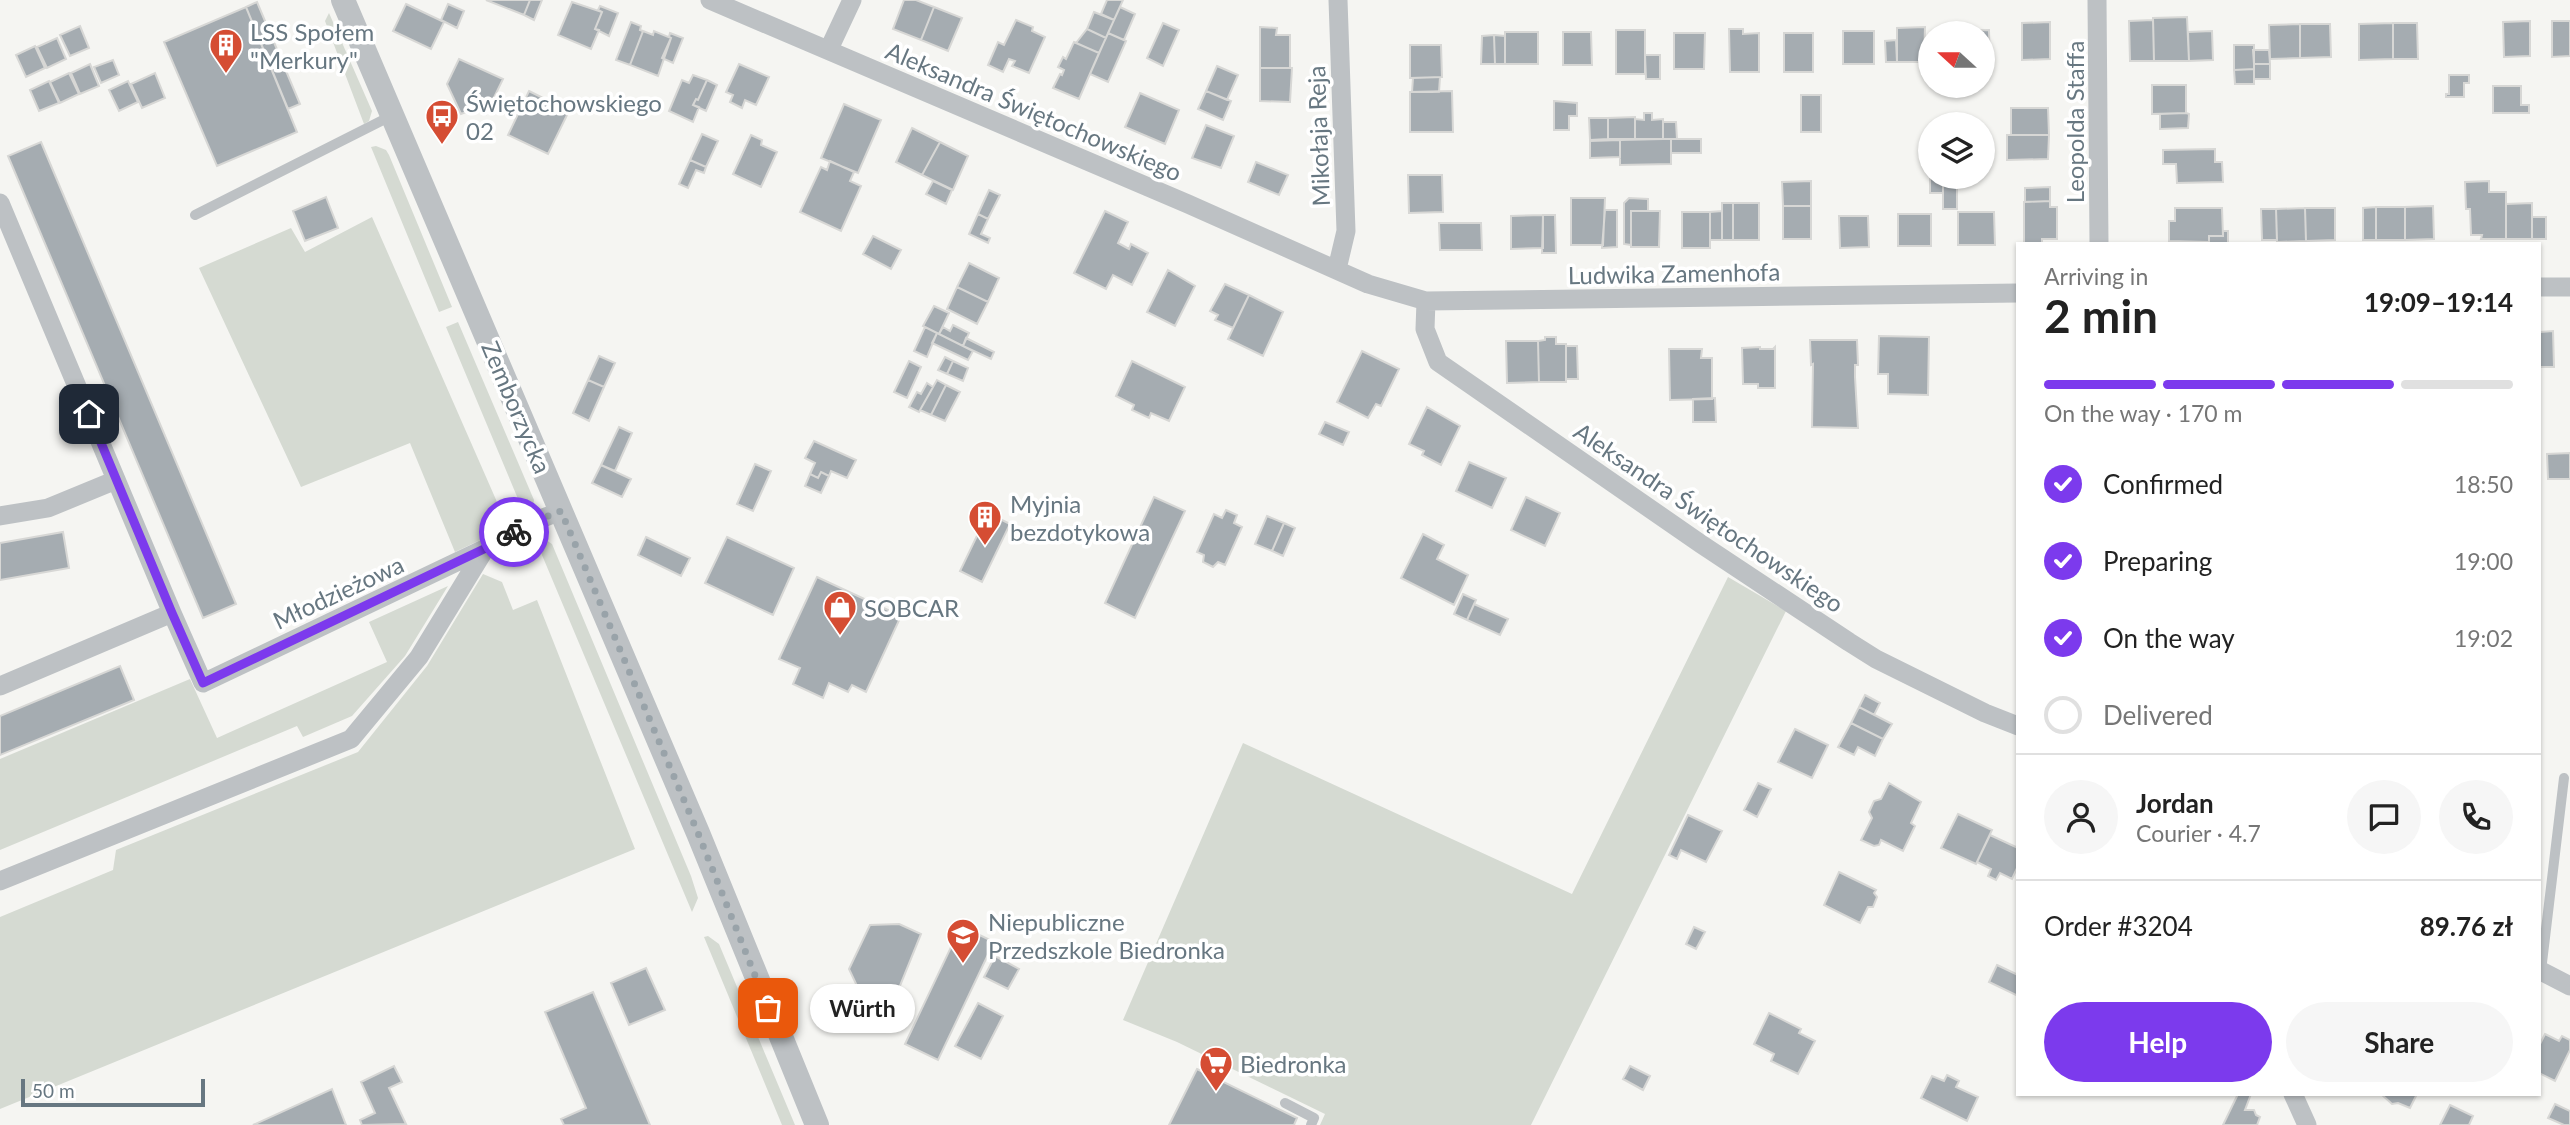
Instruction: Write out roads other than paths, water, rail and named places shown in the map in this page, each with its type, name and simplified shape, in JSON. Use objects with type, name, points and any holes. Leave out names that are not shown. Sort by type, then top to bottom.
[{"type":"street","name":"Zemborzycka","points":[[343,0],[698,833],[817,1125]]},
{"type":"street","name":"Aleksandra Świętochowskiego","points":[[710,0],[1337,269]]},
{"type":"street","points":[[829,49],[852,0]]},
{"type":"street","name":"Mikołaja Reja","points":[[1337,269],[1346,231],[1338,0]]},
{"type":"street","name":"Leopolda Staffa","points":[[2097,0],[2099,242]]},
{"type":"street","name":"Młodzieżowa","points":[[0,203],[203,683],[486,548],[525,525],[561,511]]},
{"type":"street","name":"Ludwika Zamenhofa","points":[[1337,269],[1368,284],[1426,300],[2016,293]]},
{"type":"street","points":[[2541,288],[2570,287]]},
{"type":"street","name":"Aleksandra Świętochowskiego","points":[[1426,300],[1425,328],[1438,362],[1701,544],[1849,642],[1985,713],[2016,725]]},
{"type":"street","points":[[0,516],[48,508],[116,480]]},
{"type":"street","points":[[0,881],[351,739],[419,657],[486,548]]},
{"type":"street","points":[[0,686],[172,613]]},
{"type":"street","points":[[2541,972],[2570,986]]},
{"type":"street","points":[[2295,1096],[2307,1125]]},
{"type":"lane","points":[[195,215],[392,116]]},
{"type":"lane","points":[[2541,963],[2564,778]]},
{"type":"lane","points":[[1285,1103],[1314,1118],[1311,1125]]},
{"type":"place","name":"LSS Społem \"Merkury\"","points":[[226,75]]},
{"type":"place","name":"Świętochowskiego 02","points":[[442,146]]},
{"type":"place","name":"Myjnia bezdotykowa","points":[[985,547]]},
{"type":"place","name":"SOBCAR","points":[[840,637]]},
{"type":"place","name":"Niepubliczne Przedszkole Biedronka","points":[[963,965]]},
{"type":"place","name":"Würth","points":[[768,1008]]},
{"type":"place","name":"Biedronka","points":[[1216,1093]]}]
